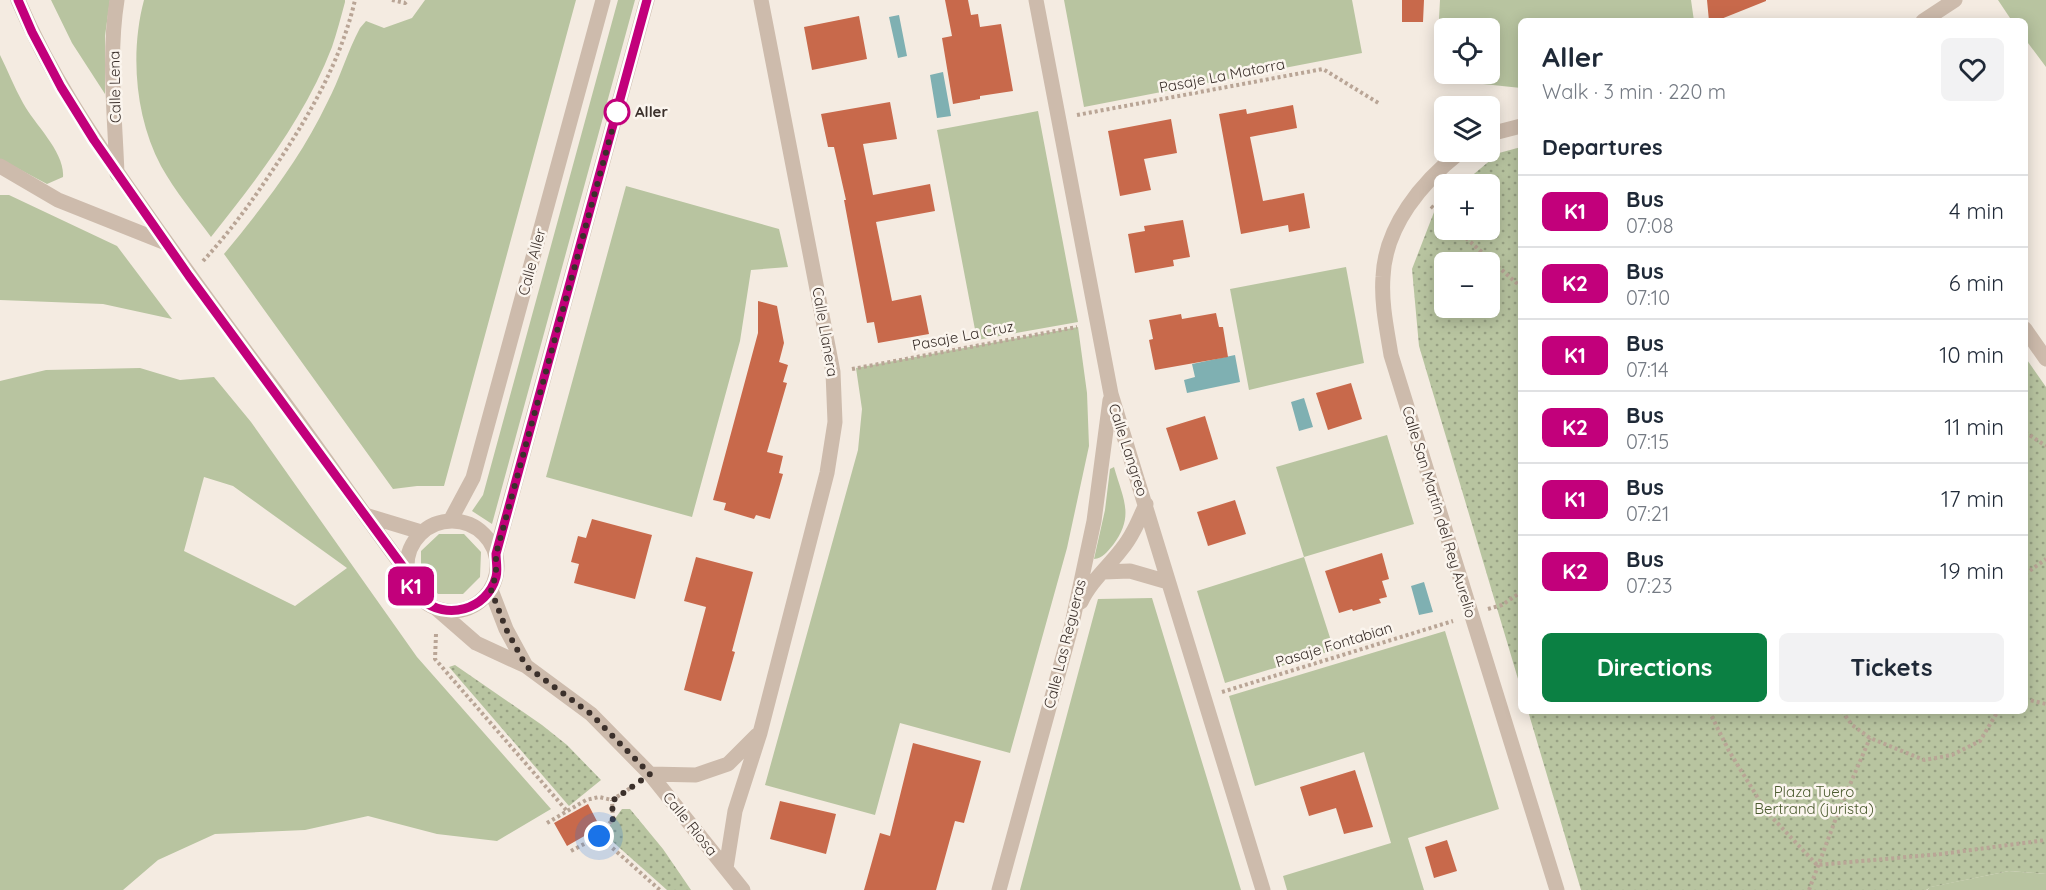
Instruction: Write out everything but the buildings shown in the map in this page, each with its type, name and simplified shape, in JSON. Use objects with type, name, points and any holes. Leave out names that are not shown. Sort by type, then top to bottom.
[{"type":"street","points":[[18,0],[71,106],[189,276],[261,370],[406,571],[411,586],[420,599],[436,609],[453,612],[479,602],[491,590],[496,575],[496,554],[647,0]]},
{"type":"street","name":"Calle Lena","points":[[117,0],[114,14],[114,63],[117,174]]},
{"type":"street","name":"Calle Aller","points":[[450,520],[473,478],[603,0]]},
{"type":"street","name":"Calle Llanera","points":[[726,868],[735,811],[760,733],[827,472],[835,422],[833,372],[761,0]]},
{"type":"street","name":"Calle Langreo","points":[[1036,0],[1111,394],[1263,890]]},
{"type":"street","points":[[1928,18],[1955,0]]},
{"type":"street","points":[[1500,131],[1518,127]]},
{"type":"street","name":"Calle San Martín del Rey Aurelio","points":[[1448,162],[1417,193],[1401,218],[1386,257],[1383,292],[1392,355],[1557,890]]},
{"type":"street","points":[[0,166],[58,200],[166,243]]},
{"type":"street","points":[[2028,333],[2046,359]]},
{"type":"street","name":"Calle Las Regueras","points":[[999,890],[1071,624],[1094,521],[1104,461],[1111,394]]},
{"type":"street","points":[[1071,624],[1085,592],[1123,548],[1146,504]]},
{"type":"street","points":[[365,515],[422,532]]},
{"type":"street","points":[[406,571],[410,549],[422,532],[434,524],[450,520],[477,528],[489,540],[496,554]]},
{"type":"street","points":[[1103,572],[1130,571],[1168,582]]},
{"type":"street","name":"Calle Riosa","points":[[491,590],[506,629],[526,666]]},
{"type":"street","name":"Calle Riosa","points":[[436,609],[476,643],[526,666],[591,714],[650,774],[743,890]]},
{"type":"street","points":[[650,774],[696,775],[728,764],[760,733]]},
{"type":"path","points":[[189,276],[240,218],[283,156],[318,99],[339,51],[355,0]]},
{"type":"path","points":[[392,0],[405,3],[408,0]]},
{"type":"path","name":"Pasaje La Matorra","points":[[1059,119],[1323,69],[1380,105]]},
{"type":"path","points":[[1468,240],[1518,284]]},
{"type":"path","name":"Pasaje La Cruz","points":[[833,372],[1098,323]]},
{"type":"path","points":[[2028,434],[2046,446]]},
{"type":"path","points":[[2028,572],[2046,559]]},
{"type":"path","name":"Pasaje Fontabian","points":[[1204,697],[1502,605],[1518,594]]},
{"type":"path","points":[[436,609],[435,659],[567,811]]},
{"type":"path","points":[[2028,700],[2046,704]]},
{"type":"path","points":[[1710,714],[1729,751],[1766,811],[1817,865]]},
{"type":"path","points":[[1844,714],[1852,725],[1870,738],[1924,760],[1952,755],[1980,741],[1996,714]]},
{"type":"path","points":[[1809,890],[1817,865],[1870,738]]},
{"type":"path","points":[[612,801],[650,774]]},
{"type":"path","points":[[547,823],[586,801],[599,797],[612,801]]},
{"type":"path","points":[[571,851],[599,836],[613,819],[612,801]]},
{"type":"path","points":[[599,836],[660,890]]},
{"type":"path","points":[[1817,865],[1941,854],[2046,840]]},
{"type":"green space","points":[[51,0],[110,0],[105,36],[105,94],[72,43]]},
{"type":"green space","points":[[144,0],[345,0],[332,47],[308,98],[263,169],[211,237],[166,175],[145,127],[136,63]]},
{"type":"green space","points":[[425,0],[576,0],[444,486],[393,489],[224,254],[293,163],[332,94],[360,28],[366,21],[384,28],[412,18]]},
{"type":"green space","points":[[618,0],[635,0],[492,524],[472,511],[483,495]]},
{"type":"green space","points":[[1064,0],[1352,0],[1362,53],[1084,107]]},
{"type":"green space","points":[[1440,0],[1691,0],[1694,18],[1518,18],[1518,88],[1483,84],[1500,84],[1500,18],[1439,18]]},
{"type":"green space","points":[[1998,0],[2046,0],[2046,67],[2028,43],[2028,18],[2010,18]]},
{"type":"green space","points":[[0,55],[23,103],[54,148],[59,158],[63,177],[47,184],[0,159]]},
{"type":"green space","points":[[1038,111],[1078,322],[977,340],[937,130]]},
{"type":"green space","points":[[1518,148],[1518,679],[1419,346],[1412,269],[1434,212],[1434,240],[1500,240],[1500,174],[1474,174],[1488,162],[1500,162],[1500,153]]},
{"type":"green space","points":[[626,186],[779,229],[788,267],[751,270],[740,341],[692,517],[546,477]]},
{"type":"green space","points":[[0,195],[9,195],[117,246],[172,319],[103,304],[0,300]]},
{"type":"green space","points":[[1346,267],[1364,363],[1249,390],[1230,289]]},
{"type":"green space","points":[[1078,327],[1087,393],[1089,446],[1067,548],[1010,753],[900,723],[875,815],[765,785],[858,450],[862,409],[856,368]]},
{"type":"green space","name":"Plaza Tuero Bertrand (jurista)","points":[[2028,361],[2046,387],[2046,874],[2009,871],[1931,887],[1926,890],[1581,890],[1529,714],[2028,714]]},
{"type":"green space","points":[[140,368],[180,380],[214,377],[251,422],[417,657],[551,809],[497,841],[437,834],[368,816],[305,830],[215,834],[158,860],[123,890],[0,890],[0,381],[46,370]],"holes":[[[204,477],[233,486],[347,568],[295,606],[184,551]]]},
{"type":"green space","points":[[1387,435],[1414,524],[1304,557],[1276,467]]},
{"type":"green space","points":[[1114,467],[1125,507],[1124,525],[1109,550],[1094,559],[1105,510],[1110,469]]},
{"type":"green space","points":[[439,534],[464,534],[481,552],[480,577],[463,594],[438,594],[421,576],[421,551]]},
{"type":"green space","points":[[1304,557],[1334,650],[1225,683],[1197,591]]},
{"type":"green space","points":[[1152,598],[1241,890],[1020,890],[1098,599]]},
{"type":"green space","points":[[1445,631],[1499,809],[1408,838],[1424,890],[1287,890],[1283,876],[1391,843],[1364,752],[1255,786],[1229,696]]},
{"type":"green space","points":[[455,665],[542,725],[567,745],[601,780],[569,806],[449,667]]},
{"type":"green space","points":[[622,809],[630,809],[663,849],[691,890],[667,890],[604,834]]},
{"type":"green space","points":[[2009,871],[2046,874],[2046,890],[1927,890],[1930,887]]},
{"type":"water","points":[[899,15],[907,56],[898,58],[889,17]]},
{"type":"water","points":[[943,72],[951,116],[937,118],[930,75]]},
{"type":"water","points":[[1235,355],[1240,382],[1187,393],[1184,380],[1195,377],[1192,364]]},
{"type":"water","points":[[1304,398],[1313,427],[1299,431],[1291,402]]},
{"type":"water","points":[[1424,582],[1433,612],[1419,615],[1411,586]]},
{"type":"bus line","name":"K1","points":[[18,0],[71,106],[189,276],[261,370],[406,571],[411,586],[420,599],[436,609],[453,612],[479,602],[491,590],[496,575],[496,554],[647,0]]},
{"type":"place","name":"Aller","points":[[617,112]]},
{"type":"route","points":[[599,836],[613,819],[612,801],[650,774],[591,714],[526,666],[506,629],[491,590],[496,575],[496,554],[617,112]]}]
